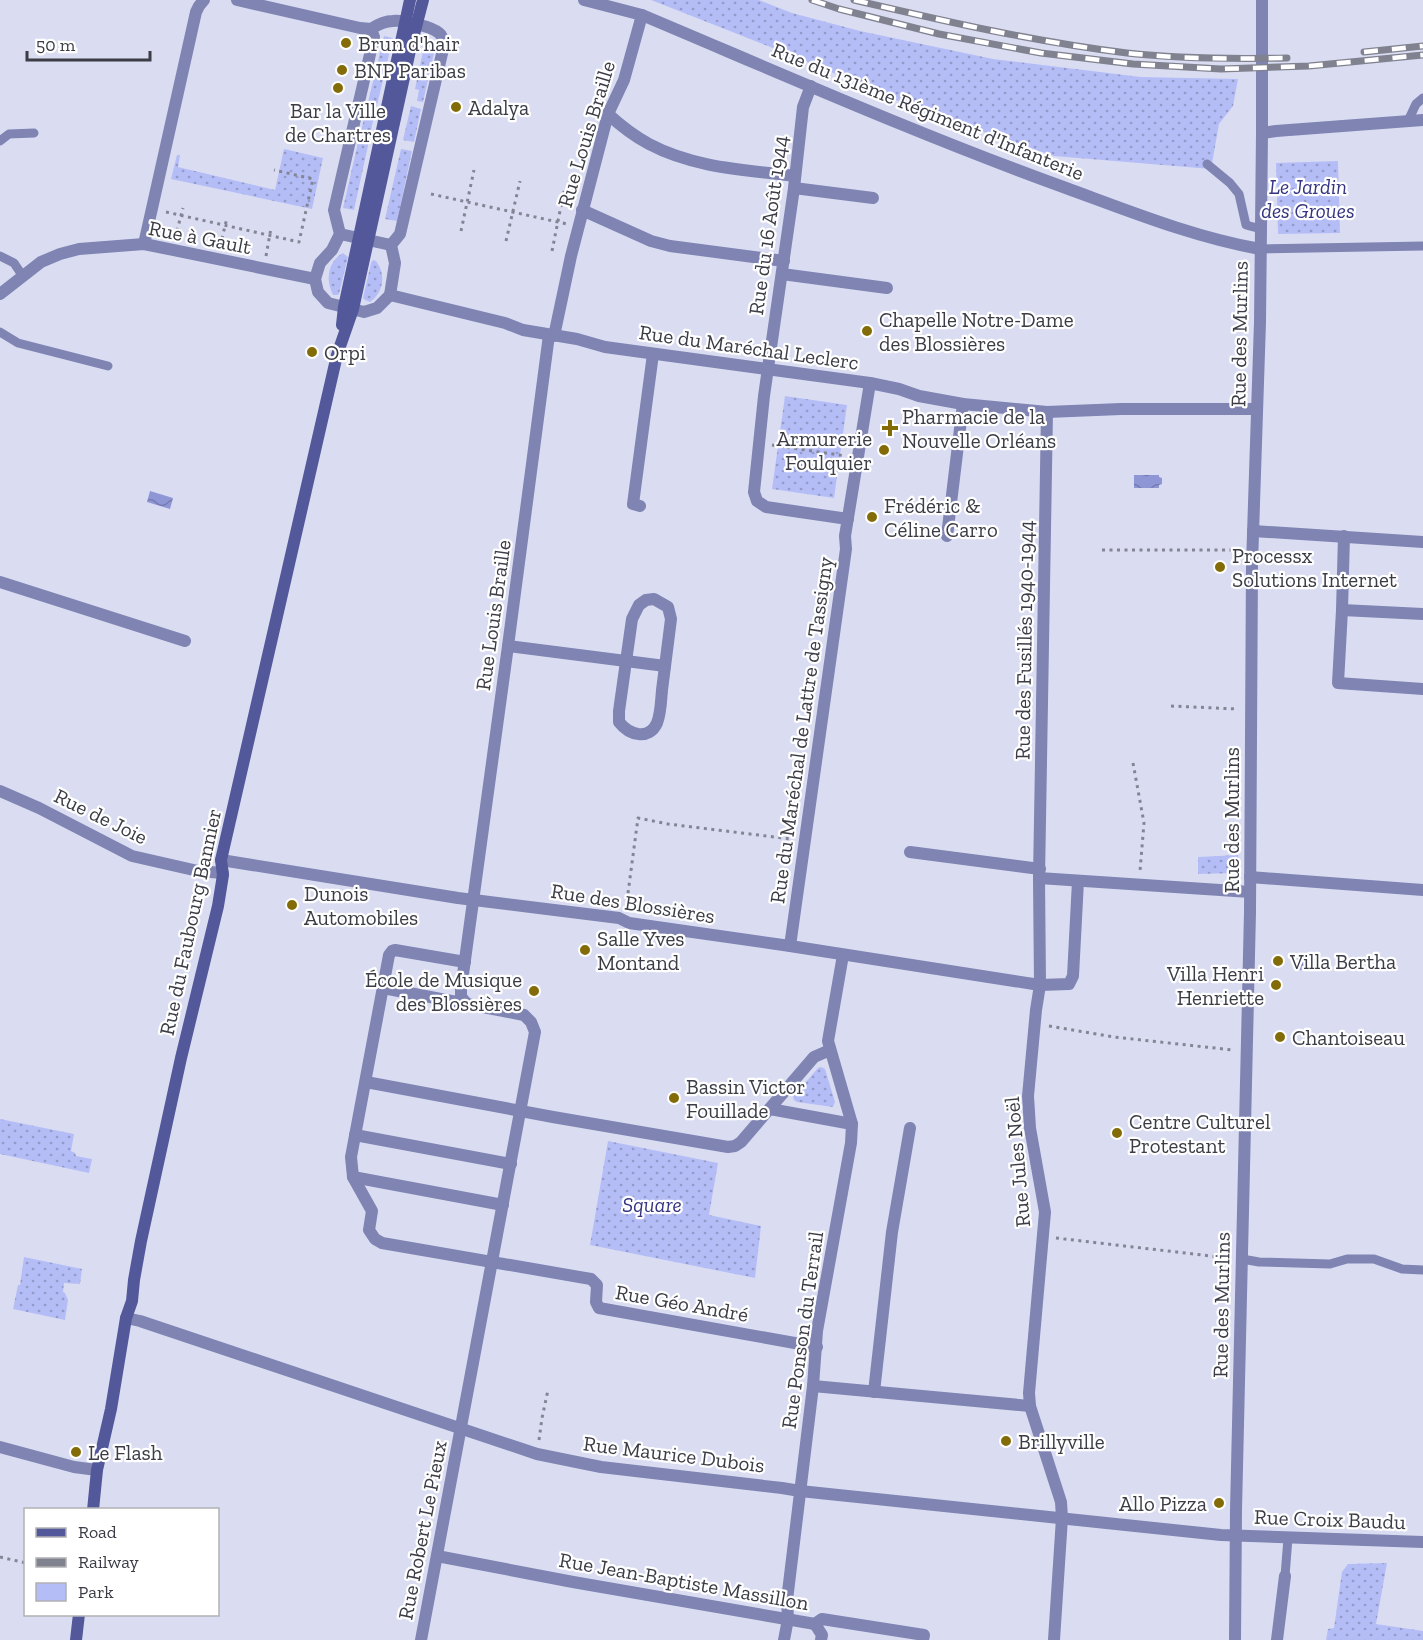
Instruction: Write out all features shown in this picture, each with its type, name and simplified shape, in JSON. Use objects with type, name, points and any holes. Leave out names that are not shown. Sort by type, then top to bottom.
[{"type":"main road","name":"Rue du Faubourg Bannier","points":[[410,0],[411,24]]},
{"type":"main road","name":"Rue du Faubourg Bannier","points":[[93,1508],[97,1470],[109,1420],[126,1318],[132,1301],[134,1280],[181,1059],[218,906],[223,873],[221,860],[411,24],[423,0]]},
{"type":"main road","points":[[76,1640],[79,1616]]},
{"type":"street","points":[[144,244],[194,20],[204,0]]},
{"type":"street","points":[[237,0],[360,28],[371,29],[394,20],[436,30],[443,39],[444,45],[400,234],[391,245]]},
{"type":"street","name":"Rue du 131ème Régiment d'Infanterie","points":[[584,0],[642,15],[988,160],[1165,224],[1260,249]]},
{"type":"street","name":"Rue des Murlins","points":[[1235,1640],[1250,892],[1252,550],[1260,334],[1262,0]]},
{"type":"street","name":"Rue Louis Braille","points":[[467,1004],[461,997],[461,989],[551,335],[608,114],[624,80],[642,15]]},
{"type":"street","points":[[371,29],[374,37],[334,210],[340,234],[332,250],[320,263],[315,279],[318,292],[328,303],[364,312],[377,308],[390,295],[395,263],[391,245]]},
{"type":"street","name":"Rue du 16 Août 1944","points":[[811,86],[803,106],[754,492],[758,501],[766,507],[848,519]]},
{"type":"street","points":[[608,114],[629,132],[670,154],[873,198]]},
{"type":"street","points":[[1262,133],[1423,120]]},
{"type":"street","points":[[582,210],[670,246],[784,261]]},
{"type":"street","points":[[340,234],[391,245]]},
{"type":"street","name":"Rue à Gault","points":[[0,294],[41,262],[79,249],[144,244],[315,279]]},
{"type":"street","points":[[782,274],[887,288]]},
{"type":"street","name":"Rue du Maréchal Leclerc","points":[[390,295],[505,323],[523,330],[577,339],[605,347],[870,383],[919,396],[963,404],[1047,412],[1121,409],[1257,409]]},
{"type":"street","points":[[640,506],[633,504],[653,354]]},
{"type":"street","name":"Rue du Maréchal de Lattre de Tassigny","points":[[790,946],[846,549],[845,536],[870,383]]},
{"type":"street","points":[[947,536],[963,404]]},
{"type":"street","name":"Rue des Fusillés 1940-1944","points":[[1040,874],[1047,412]]},
{"type":"street","points":[[1253,531],[1423,542]]},
{"type":"street","points":[[1344,536],[1338,683],[1423,689]]},
{"type":"street","points":[[0,582],[185,640]]},
{"type":"street","points":[[654,599],[668,607],[671,614],[665,666],[656,725],[651,731],[642,735],[628,732],[619,722],[620,704],[632,619],[639,605],[646,600],[654,599]]},
{"type":"street","points":[[1342,610],[1423,614]]},
{"type":"street","points":[[508,646],[665,666]]},
{"type":"street","name":"Rue de Joie","points":[[0,791],[39,808],[132,856],[198,871],[223,873]]},
{"type":"street","points":[[910,852],[1078,881],[1250,892]]},
{"type":"street","name":"Rue des Blossières","points":[[221,860],[473,900],[619,918],[629,924],[790,946],[1040,985],[1069,984],[1073,976],[1078,881]]},
{"type":"street","name":"Rue Jules Noël","points":[[1040,874],[1040,985],[1028,1096],[1030,1128],[1045,1212],[1029,1393],[1030,1406],[1061,1502],[1062,1518],[1054,1640]]},
{"type":"street","points":[[1250,877],[1423,890]]},
{"type":"street","points":[[465,962],[395,950],[389,955],[351,1157],[353,1177],[372,1211],[369,1230],[375,1239],[382,1243],[493,1262]]},
{"type":"street","name":"Rue Ponson du Terrail","points":[[784,1640],[813,1386],[817,1331],[851,1143],[852,1124],[830,1050],[828,1034],[843,955]]},
{"type":"street","points":[[383,988],[467,1004]]},
{"type":"street","name":"Rue Robert Le Pieux","points":[[421,1640],[535,1032],[531,1022],[524,1016],[467,1004]]},
{"type":"street","points":[[366,1082],[728,1147],[741,1142],[814,1057],[830,1050]]},
{"type":"street","points":[[770,1109],[852,1124]]},
{"type":"street","points":[[874,1392],[892,1232],[910,1128]]},
{"type":"street","points":[[355,1135],[511,1164]]},
{"type":"street","points":[[353,1177],[503,1205]]},
{"type":"street","name":"Rue Géo André","points":[[493,1262],[591,1279],[597,1285],[596,1302],[599,1308],[817,1347]]},
{"type":"street","name":"Rue Maurice Dubois","points":[[126,1318],[141,1321],[537,1454],[601,1467],[800,1491],[1236,1535]]},
{"type":"street","points":[[813,1386],[1030,1406]]},
{"type":"street","points":[[0,1447],[74,1467],[97,1470]]},
{"type":"street","name":"Rue Croix Baudu","points":[[1236,1535],[1423,1542]]},
{"type":"street","name":"Rue Jean-Baptiste Massillon","points":[[437,1556],[815,1624],[822,1619],[849,1622],[923,1637]]},
{"type":"street","points":[[1276,1640],[1285,1576]]},
{"type":"street","points":[[815,1624],[822,1635],[821,1640]]},
{"type":"lane","points":[[1408,121],[1416,104],[1423,98]]},
{"type":"lane","points":[[0,141],[9,134],[34,133]]},
{"type":"lane","points":[[1207,164],[1230,183],[1239,194],[1246,225],[1261,229]]},
{"type":"lane","points":[[1260,249],[1423,246]]},
{"type":"lane","points":[[0,256],[14,263],[22,275]]},
{"type":"lane","points":[[0,332],[18,343],[108,366]]},
{"type":"lane","points":[[1242,1259],[1259,1262],[1329,1264],[1347,1259],[1374,1259],[1402,1269],[1423,1270]]},
{"type":"lane","points":[[1285,1576],[1288,1538]]},
{"type":"path","points":[[163,211],[299,242],[313,179],[274,170]]},
{"type":"path","points":[[461,231],[474,170]]},
{"type":"path","points":[[506,241],[520,181]]},
{"type":"path","points":[[552,251],[564,191]]},
{"type":"path","points":[[431,194],[578,227]]},
{"type":"path","points":[[174,243],[183,208]]},
{"type":"path","points":[[218,253],[227,218]]},
{"type":"path","points":[[264,264],[272,228]]},
{"type":"path","points":[[778,446],[840,455]]},
{"type":"path","points":[[1102,550],[1252,550]]},
{"type":"path","points":[[1171,706],[1251,710]]},
{"type":"path","points":[[1133,763],[1144,823],[1138,884]]},
{"type":"path","points":[[624,921],[638,818],[668,824],[804,840]]},
{"type":"path","points":[[1035,1024],[1114,1037],[1246,1052]]},
{"type":"path","points":[[1043,1236],[1242,1259]]},
{"type":"path","points":[[537,1454],[548,1390]]},
{"type":"path","points":[[0,1557],[24,1563]]},
{"type":"green space","points":[[651,0],[759,0],[792,13],[860,31],[993,59],[1141,77],[1238,79],[1233,106],[1219,124],[1211,169],[1054,156],[919,110],[801,59]]},
{"type":"green space","points":[[384,36],[393,38],[370,134],[361,131]]},
{"type":"green space","points":[[425,42],[436,44],[423,102],[417,101],[419,90],[415,89]]},
{"type":"green space","points":[[411,106],[421,109],[414,142],[403,140]]},
{"type":"green space","points":[[359,138],[369,141],[354,210],[343,208]]},
{"type":"green space","points":[[284,149],[323,158],[312,209],[171,179],[177,155],[180,155],[178,167],[275,190]]},
{"type":"green space","points":[[401,149],[412,151],[397,221],[385,219]]},
{"type":"green space","name":"Le Jardin des Groues","points":[[1338,161],[1340,233],[1278,234],[1276,163]]},
{"type":"green space","points":[[343,253],[348,257],[339,294],[333,295],[329,283],[329,271],[334,261]]},
{"type":"green space","points":[[373,260],[376,261],[381,271],[382,283],[375,298],[370,302],[363,298]]},
{"type":"green space","points":[[785,396],[847,405],[834,498],[772,489]]},
{"type":"green space","points":[[1238,855],[1239,865],[1236,873],[1198,874],[1198,857]]},
{"type":"green space","points":[[821,1067],[825,1069],[835,1102],[833,1107],[794,1100],[793,1097]]},
{"type":"green space","points":[[0,1119],[74,1134],[71,1151],[76,1156],[92,1159],[89,1173],[0,1154]]},
{"type":"green space","name":"Square","points":[[608,1141],[718,1163],[709,1215],[761,1226],[755,1278],[590,1245]]},
{"type":"green space","points":[[24,1257],[82,1269],[80,1284],[64,1283],[63,1292],[68,1300],[65,1320],[13,1309],[18,1285],[20,1285]]},
{"type":"green space","points":[[1387,1563],[1376,1624],[1423,1631],[1423,1640],[1326,1640],[1328,1629],[1334,1628],[1342,1572],[1348,1564]]},
{"type":"water","points":[[1134,475],[1159,475],[1162,478],[1162,484],[1159,488],[1134,488]]},
{"type":"water","points":[[150,491],[173,498],[170,509],[147,502]]},
{"type":"water","points":[[1297,957],[1325,958],[1325,971],[1296,970]]},
{"type":"railway","points":[[812,0],[939,34],[1041,53],[1133,64],[1221,69],[1309,66],[1423,55]]},
{"type":"railway","points":[[854,0],[990,30],[1093,48],[1147,55],[1287,58]]},
{"type":"railway","points":[[1364,52],[1423,46]]},
{"type":"place","name":"Brun d'hair","points":[[346,43]]},
{"type":"place","name":"BNP Paribas","points":[[342,70]]},
{"type":"place","name":"Bar la Ville de Chartres","points":[[338,88]]},
{"type":"place","name":"Adalya","points":[[456,107]]},
{"type":"place","name":"Chapelle Notre-Dame des Blossières","points":[[867,331]]},
{"type":"place","name":"Orpi","points":[[312,352]]},
{"type":"place","name":"Pharmacie de la Nouvelle Orléans","points":[[890,428]]},
{"type":"place","name":"Armurerie Foulquier","points":[[884,450]]},
{"type":"place","name":"Frédéric & Céline Carro","points":[[872,517]]},
{"type":"place","name":"Processx Solutions Internet","points":[[1220,567]]},
{"type":"place","name":"Dunois Automobiles","points":[[292,905]]},
{"type":"place","name":"Salle Yves Montand","points":[[585,950]]},
{"type":"place","name":"Villa Bertha","points":[[1278,961]]},
{"type":"place","name":"Villa Henri Henriette","points":[[1276,985]]},
{"type":"place","name":"École de Musique des Blossières","points":[[534,991]]},
{"type":"place","name":"Chantoiseau","points":[[1280,1037]]},
{"type":"place","name":"Bassin Victor Fouillade","points":[[674,1098]]},
{"type":"place","name":"Centre Culturel Protestant","points":[[1117,1133]]},
{"type":"place","name":"Brillyville","points":[[1006,1441]]},
{"type":"place","name":"Le Flash","points":[[76,1452]]},
{"type":"place","name":"Allo Pizza","points":[[1219,1503]]}]
